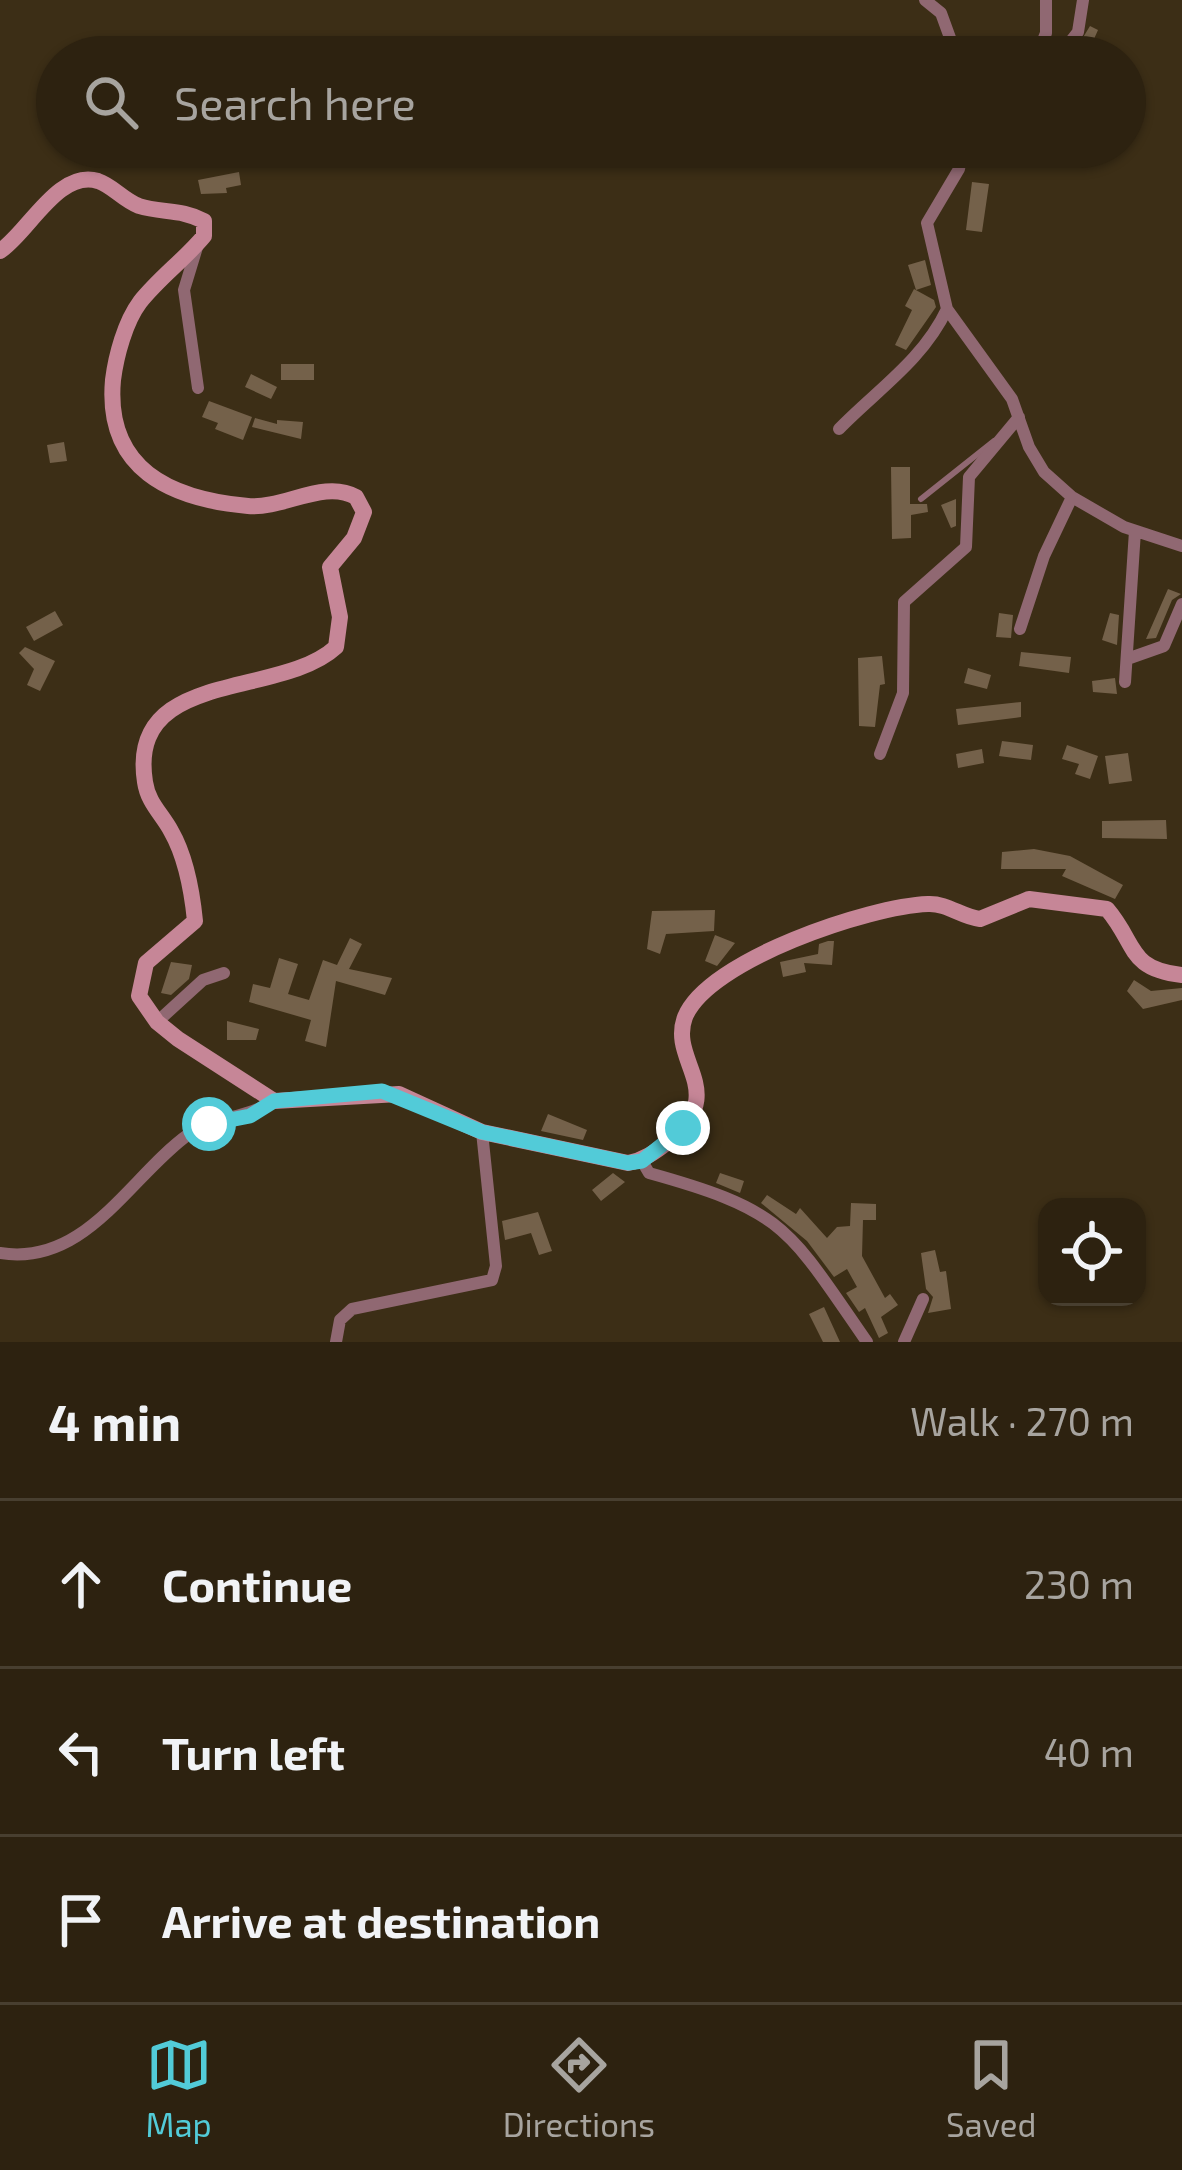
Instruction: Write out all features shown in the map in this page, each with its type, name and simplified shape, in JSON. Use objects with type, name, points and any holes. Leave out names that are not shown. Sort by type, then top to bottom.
[{"type":"street","points":[[925,0],[941,14],[949,36]]},
{"type":"street","points":[[1045,36],[1046,0]]},
{"type":"street","points":[[1075,36],[1083,0]]},
{"type":"street","points":[[959,168],[927,224],[947,309],[1019,417],[1044,472],[1072,497],[1135,531],[1182,546]]},
{"type":"street","points":[[0,250],[57,194],[83,179],[106,184],[142,207],[191,214],[206,227],[184,290],[198,388]]},
{"type":"street","points":[[199,242],[139,304],[115,359],[112,393],[122,447],[146,474],[166,486],[218,501],[277,506],[335,489],[356,497],[364,516],[354,538],[330,567],[340,617],[336,647],[304,668],[206,692],[167,710],[145,750],[147,793],[184,862],[195,921],[155,951],[139,975],[139,996],[157,1022],[219,1069],[274,1101]]},
{"type":"street","points":[[839,429],[905,368],[936,332],[947,309]]},
{"type":"street","points":[[880,754],[903,694],[904,602],[966,547],[969,477],[994,441],[1019,417]]},
{"type":"street","points":[[1020,629],[1044,556],[1072,497]]},
{"type":"street","points":[[1125,682],[1135,531]]},
{"type":"street","points":[[1130,658],[1164,646],[1182,604]]},
{"type":"street","points":[[3,1255],[74,1239],[191,1133],[250,1116],[274,1101],[399,1094],[482,1132],[608,1160],[642,1161],[670,1140],[693,1113],[696,1084],[682,1030],[690,1008],[762,953],[807,932],[918,904],[938,904],[980,919],[1022,901],[1049,899],[1107,909],[1141,964],[1155,972],[1182,975]]},
{"type":"street","points":[[157,1022],[203,980],[224,973]]},
{"type":"street","points":[[336,1342],[340,1320],[360,1306],[493,1280],[496,1266],[482,1132]]},
{"type":"street","points":[[642,1161],[649,1173],[684,1179],[770,1217],[801,1244],[867,1342]]},
{"type":"street","points":[[904,1342],[923,1299]]},
{"type":"lane","points":[[921,500],[994,441]]},
{"type":"building","points":[[239,172],[241,185],[226,188],[227,193],[201,194],[198,180]]},
{"type":"building","points":[[972,182],[989,184],[982,232],[966,230]]},
{"type":"building","points":[[925,260],[931,285],[916,290],[908,265]]},
{"type":"building","points":[[914,289],[934,300],[936,307],[906,350],[895,345],[912,310],[905,306]]},
{"type":"building","points":[[281,364],[314,364],[314,380],[281,380]]},
{"type":"building","points":[[251,374],[277,387],[271,399],[245,387]]},
{"type":"building","points":[[209,401],[252,417],[243,440],[215,429],[218,423],[202,417]]},
{"type":"building","points":[[255,418],[277,424],[277,420],[303,422],[301,439],[252,427]]},
{"type":"building","points":[[64,442],[67,461],[50,463],[47,445]]},
{"type":"building","points":[[891,467],[910,467],[910,504],[927,504],[928,512],[911,515],[911,538],[892,539]]},
{"type":"building","points":[[956,499],[956,526],[951,528],[941,505]]},
{"type":"building","points":[[1168,589],[1181,594],[1172,600],[1156,638],[1146,639]]},
{"type":"building","points":[[55,611],[63,625],[34,641],[26,627]]},
{"type":"building","points":[[999,613],[1013,615],[1011,638],[996,637]]},
{"type":"building","points":[[1110,613],[1119,615],[1117,645],[1102,640]]},
{"type":"building","points":[[25,647],[55,661],[40,691],[27,685],[34,669],[19,653]]},
{"type":"building","points":[[1021,652],[1071,657],[1069,673],[1019,666]]},
{"type":"building","points":[[882,656],[885,684],[880,685],[875,727],[859,726],[858,658]]},
{"type":"building","points":[[968,668],[991,675],[987,689],[964,683]]},
{"type":"building","points":[[1115,678],[1117,694],[1093,692],[1092,681]]},
{"type":"building","points":[[1021,702],[1021,717],[958,725],[956,709]]},
{"type":"building","points":[[1002,741],[1033,745],[1031,760],[999,756]]},
{"type":"building","points":[[1067,745],[1098,756],[1090,779],[1075,774],[1079,764],[1062,759]]},
{"type":"building","points":[[982,749],[984,763],[958,768],[956,754]]},
{"type":"building","points":[[1128,753],[1132,781],[1109,784],[1105,756]]},
{"type":"building","points":[[1166,820],[1167,839],[1102,838],[1102,821]]},
{"type":"building","points":[[1034,849],[1070,856],[1123,885],[1115,899],[1062,876],[1066,869],[1001,869],[1002,852]]},
{"type":"building","points":[[715,910],[714,931],[666,934],[660,954],[647,949],[652,911]]},
{"type":"building","points":[[715,935],[735,943],[717,966],[705,961]]},
{"type":"building","points":[[350,938],[362,944],[349,969],[392,978],[385,995],[336,981],[326,1047],[305,1041],[311,1020],[249,1002],[253,984],[270,988],[279,958],[298,964],[288,994],[309,1000],[323,960],[337,965]]},
{"type":"building","points":[[834,941],[832,965],[804,963],[806,972],[783,977],[780,962],[818,954],[819,944]]},
{"type":"building","points":[[171,962],[192,965],[189,979],[171,995],[161,993]]},
{"type":"building","points":[[1134,980],[1151,991],[1182,988],[1182,1000],[1143,1009],[1127,991]]},
{"type":"building","points":[[227,1021],[259,1029],[256,1040],[227,1040]]},
{"type":"building","points":[[548,1114],[587,1130],[583,1140],[541,1131]]},
{"type":"building","points":[[613,1173],[625,1182],[601,1201],[592,1190]]},
{"type":"building","points":[[720,1173],[744,1181],[740,1193],[716,1183]]},
{"type":"building","points":[[767,1195],[796,1214],[800,1208],[827,1238],[837,1227],[850,1226],[851,1203],[876,1204],[876,1220],[863,1220],[862,1256],[885,1298],[890,1294],[898,1305],[881,1317],[888,1333],[879,1338],[865,1308],[859,1312],[846,1293],[857,1287],[847,1269],[834,1277],[807,1241],[761,1203]]},
{"type":"building","points":[[538,1212],[552,1251],[539,1255],[531,1233],[505,1240],[502,1221]]},
{"type":"building","points":[[935,1250],[940,1272],[946,1271],[951,1309],[928,1313],[933,1297],[926,1289],[921,1253]]},
{"type":"building","points":[[824,1307],[840,1342],[823,1342],[809,1314]]},
{"type":"route","points":[[209,1124],[250,1116],[274,1101],[382,1091],[399,1094],[482,1132],[628,1163],[642,1161],[683,1128]]}]
